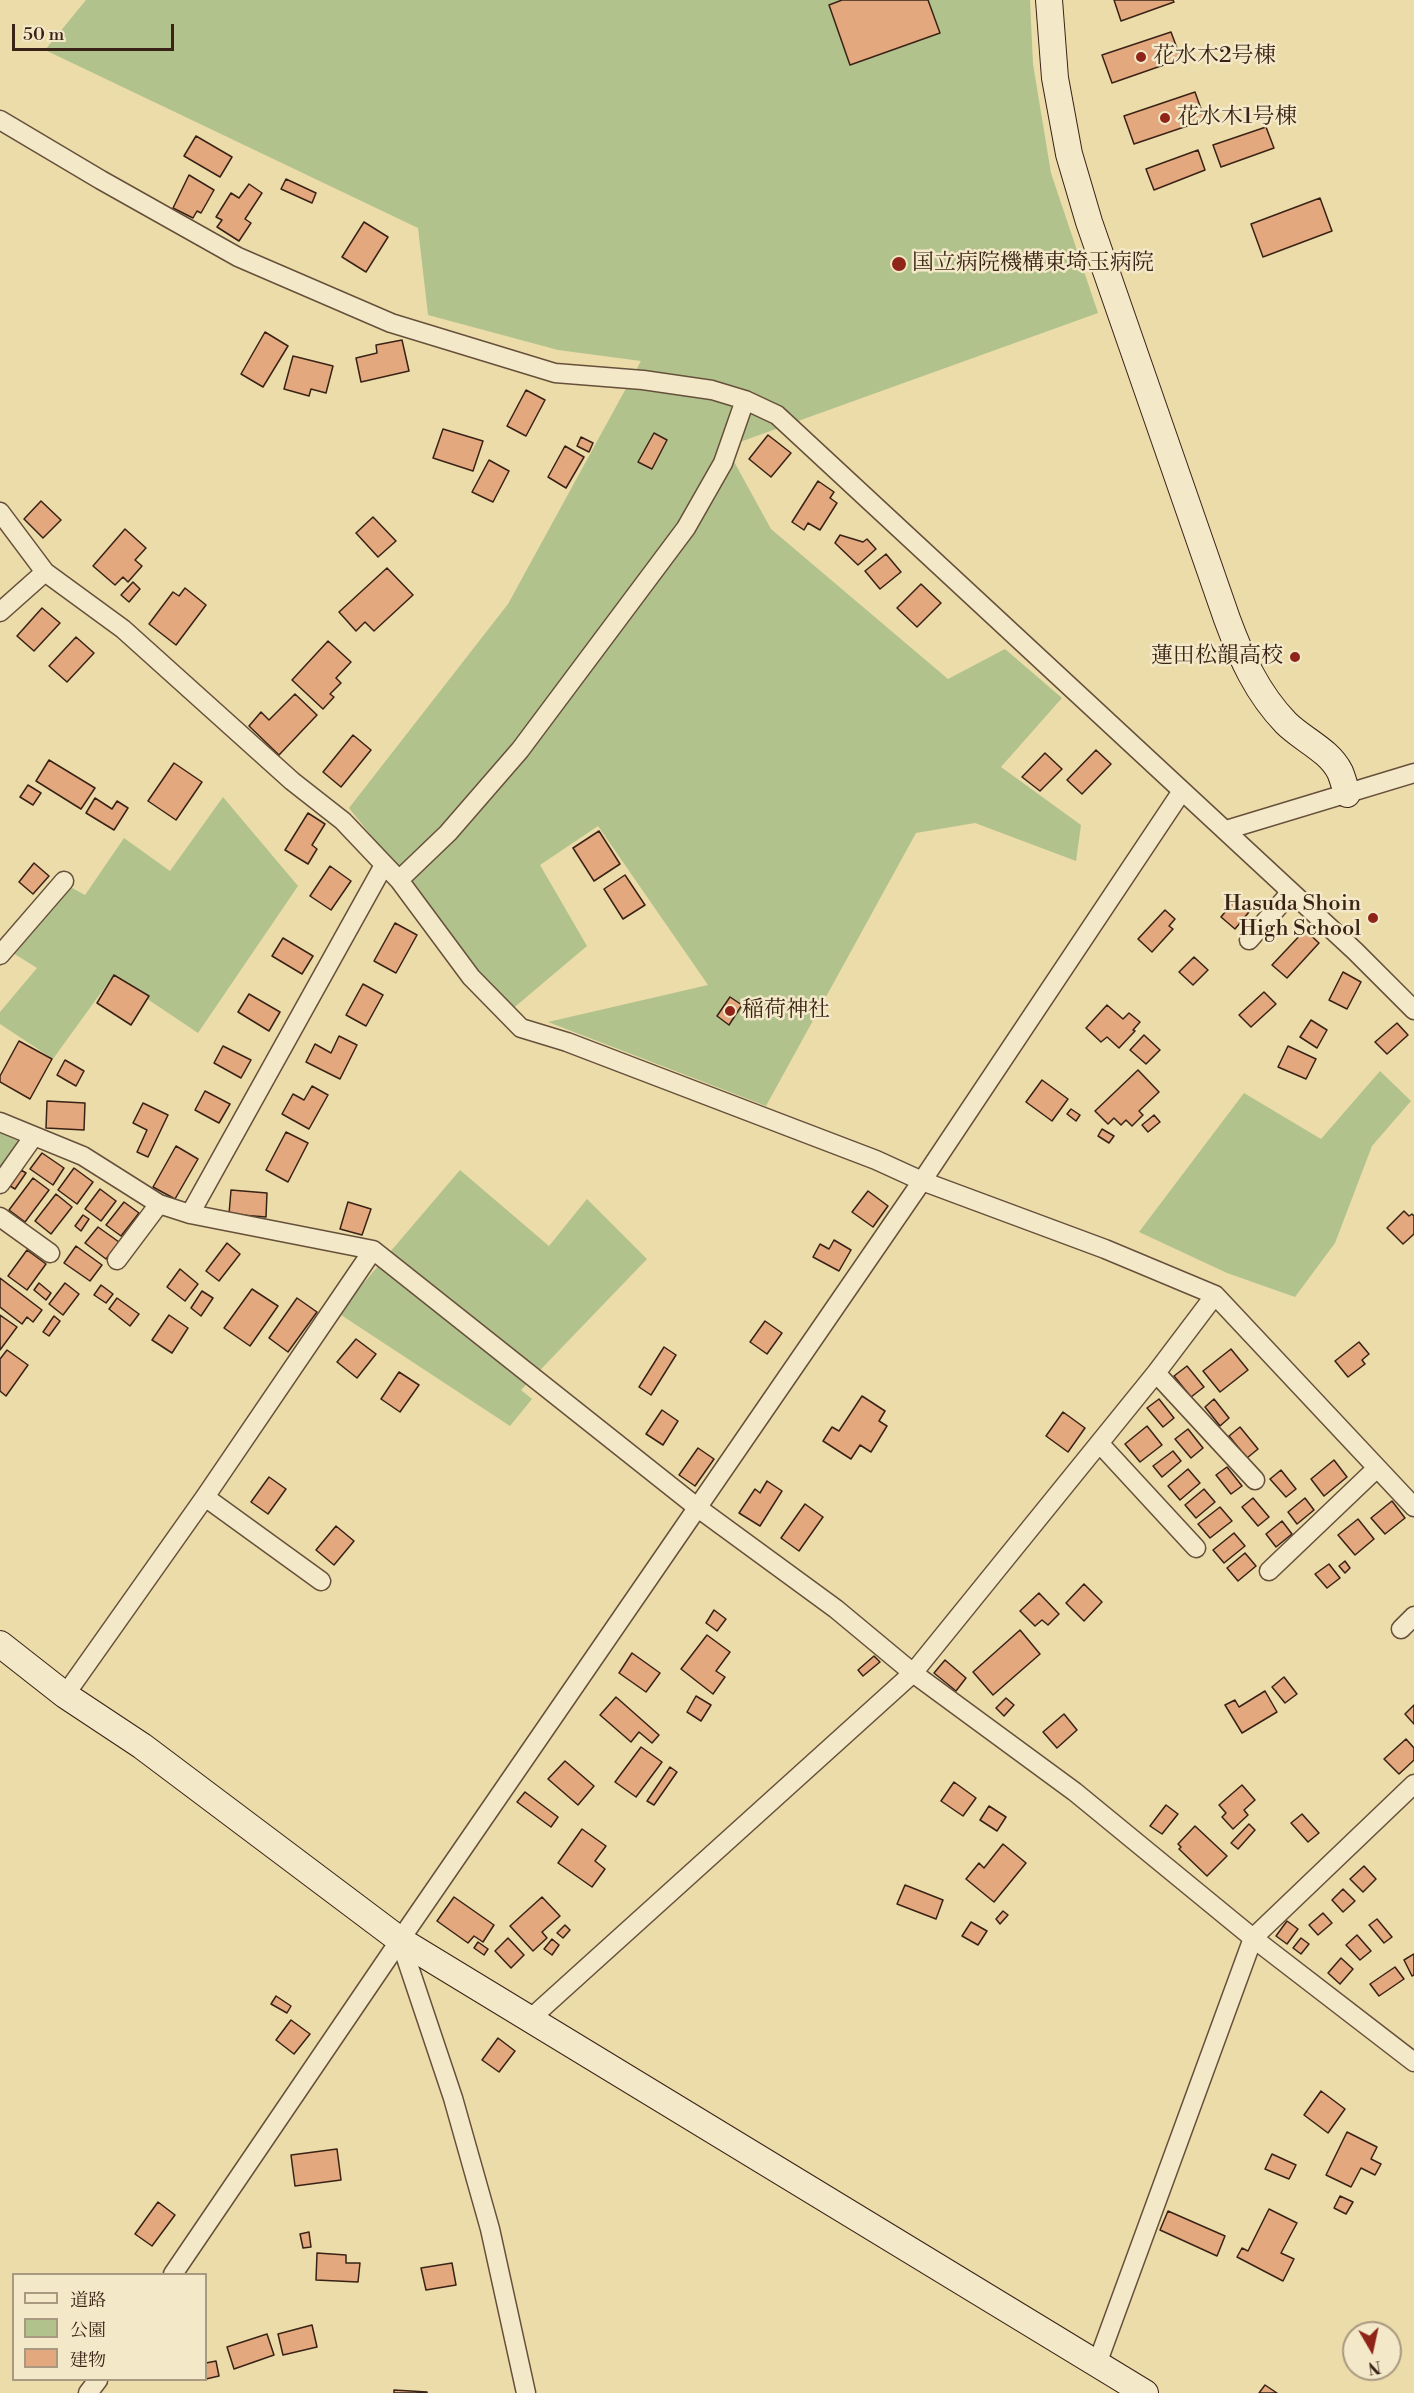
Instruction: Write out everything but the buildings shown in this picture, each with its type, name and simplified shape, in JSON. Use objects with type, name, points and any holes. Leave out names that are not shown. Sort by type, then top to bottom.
[{"type":"street","points":[[1049,0],[1055,78],[1069,154],[1089,222],[1227,619],[1249,673],[1266,698],[1286,723],[1328,757],[1339,771],[1347,794]]},
{"type":"street","points":[[0,120],[238,257],[391,323],[555,373],[643,380],[712,390],[745,400],[777,415],[1226,830],[1355,951],[1414,1010]]},
{"type":"street","points":[[399,880],[448,833],[520,750],[686,528],[723,463],[745,400]]},
{"type":"street","points":[[0,512],[45,572],[123,629],[292,781],[343,821],[399,880],[471,977],[521,1028],[577,1046],[865,1155],[922,1181],[1105,1249],[1215,1295],[1273,1354],[1414,1507]]},
{"type":"street","points":[[0,612],[45,572]]},
{"type":"street","points":[[1226,830],[1414,773]]},
{"type":"street","points":[[174,2273],[922,1181],[1182,791]]},
{"type":"street","points":[[190,1214],[384,865]]},
{"type":"street","points":[[0,955],[64,881]]},
{"type":"street","points":[[1249,940],[1291,892]]},
{"type":"street","points":[[0,1122],[83,1156],[159,1204],[190,1214],[373,1250],[698,1508],[836,1609],[913,1673],[1075,1792],[1253,1938],[1414,2062]]},
{"type":"street","points":[[0,1184],[34,1136]]},
{"type":"street","points":[[117,1260],[159,1204]]},
{"type":"street","points":[[0,1217],[50,1253]]},
{"type":"street","points":[[65,1695],[205,1497],[373,1250]]},
{"type":"street","points":[[530,2019],[913,1673],[1100,1444],[1215,1295]]},
{"type":"street","points":[[1156,1373],[1255,1480]]},
{"type":"street","points":[[1100,1444],[1196,1548]]},
{"type":"street","points":[[1269,1571],[1377,1468]]},
{"type":"street","points":[[205,1497],[321,1581]]},
{"type":"street","points":[[1401,1629],[1414,1616]]},
{"type":"street","points":[[0,1644],[65,1695],[142,1746],[400,1940],[1145,2393]]},
{"type":"street","points":[[1097,2364],[1253,1938],[1414,1784]]},
{"type":"street","points":[[400,1940],[453,2098],[490,2229],[526,2393]]},
{"type":"green space","points":[[86,0],[1030,0],[1033,64],[1051,173],[1098,313],[726,447],[771,529],[948,679],[1005,649],[1062,698],[1001,767],[1081,825],[1076,861],[975,823],[916,833],[766,1106],[548,1022],[708,985],[598,826],[540,865],[587,946],[510,1011],[349,808],[508,604],[641,361],[558,350],[428,315],[418,228],[45,50]]},
{"type":"green space","points":[[223,797],[298,886],[198,1033],[113,976],[53,1059],[0,1024],[0,1012],[37,968],[8,950],[63,883],[85,895],[124,838],[170,871]]},
{"type":"green space","points":[[1380,1071],[1411,1101],[1372,1146],[1335,1243],[1295,1297],[1227,1273],[1139,1232],[1244,1093],[1321,1139]]},
{"type":"green space","points":[[0,1133],[21,1142],[0,1172]]},
{"type":"green space","points":[[460,1170],[549,1246],[587,1199],[647,1259],[521,1390],[532,1399],[510,1426],[338,1313]]},
{"type":"place","name":"花水木2号棟","points":[[1141,57]]},
{"type":"place","name":"花水木1号棟","points":[[1165,118]]},
{"type":"place","name":"国立病院機構東埼玉病院","points":[[899,264]]},
{"type":"place","name":"蓮田松韻高校","points":[[1295,657]]},
{"type":"place","name":"Hasuda Shoin High School","points":[[1373,918]]},
{"type":"place","name":"稲荷神社","points":[[730,1011]]}]
